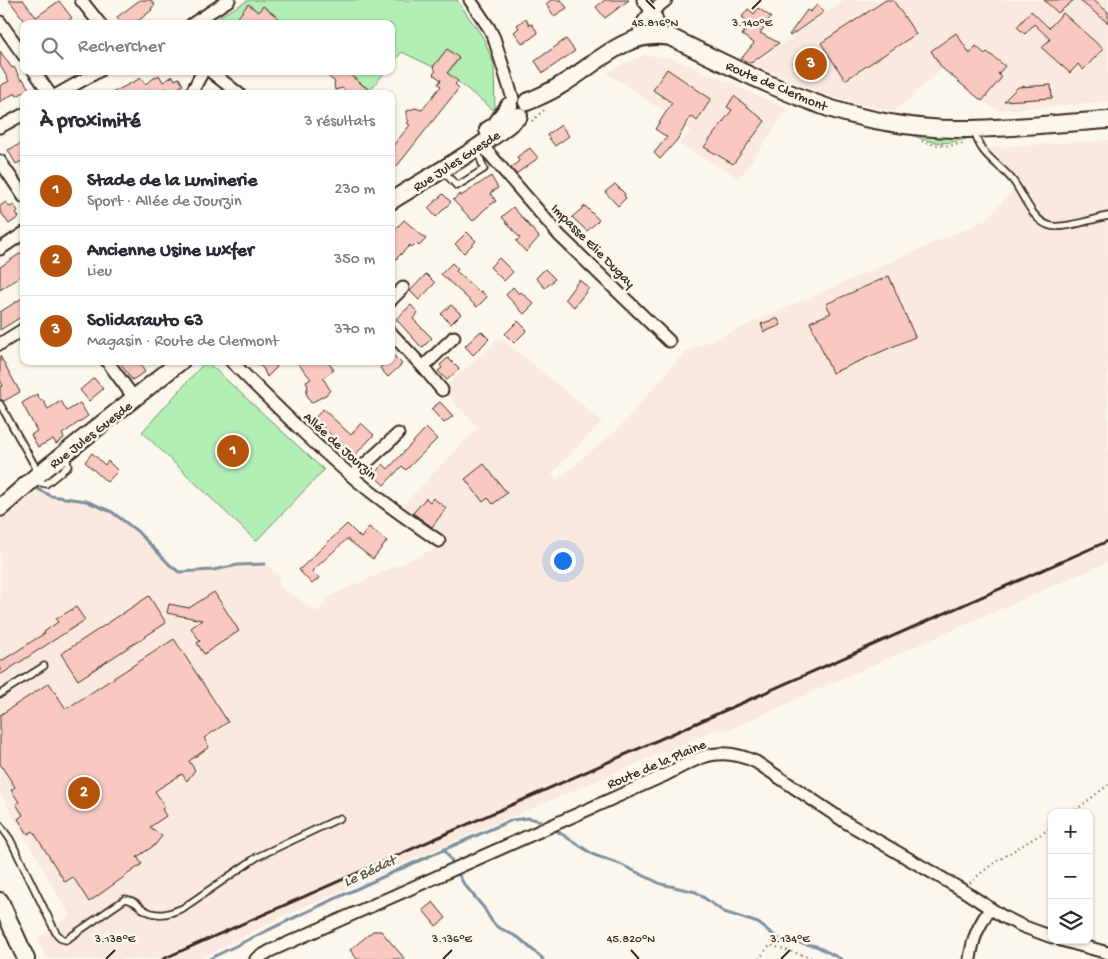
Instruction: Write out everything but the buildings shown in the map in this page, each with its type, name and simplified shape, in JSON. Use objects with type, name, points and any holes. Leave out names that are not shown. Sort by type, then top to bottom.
[{"type":"main road","name":"Route de Clermont","points":[[519,109],[560,86],[620,45],[645,36],[660,36],[670,37],[816,104],[871,119],[956,129],[1108,120]]},
{"type":"main road","name":"Rue Jules Guesde","points":[[395,198],[504,129],[519,109]]},
{"type":"main road","name":"Rue Jules Guesde","points":[[395,189],[519,109]]},
{"type":"main road","name":"Rue Jules Guesde","points":[[0,508],[34,474],[162,365]]},
{"type":"main road","name":"Rue Jules Guesde","points":[[0,498],[66,452],[176,365]]},
{"type":"main road","points":[[1,905],[26,959]]},
{"type":"street","points":[[81,0],[97,20]]},
{"type":"street","points":[[198,20],[229,0]]},
{"type":"street","points":[[470,0],[494,38],[519,109]]},
{"type":"street","points":[[643,0],[659,26],[660,36]]},
{"type":"street","points":[[639,38],[638,30],[640,24],[666,0]]},
{"type":"street","points":[[0,22],[20,50]]},
{"type":"street","points":[[37,75],[47,90]]},
{"type":"street","points":[[67,90],[92,75]]},
{"type":"street","points":[[193,90],[201,75]]},
{"type":"street","points":[[215,75],[234,90]]},
{"type":"street","points":[[0,127],[20,116]]},
{"type":"street","name":"Impasse Elie Dugay","points":[[478,146],[560,236],[670,340]]},
{"type":"street","points":[[0,161],[20,190]]},
{"type":"street","points":[[0,249],[20,236]]},
{"type":"street","points":[[395,296],[403,288]]},
{"type":"street","points":[[0,344],[20,332]]},
{"type":"street","points":[[395,337],[424,367],[442,390]]},
{"type":"street","points":[[424,367],[454,337]]},
{"type":"street","points":[[110,365],[130,391]]},
{"type":"street","name":"Allée de Jourzin","points":[[235,365],[288,418],[352,476],[439,541]]},
{"type":"street","points":[[352,476],[398,434]]},
{"type":"street","name":"Route de la Plaine","points":[[256,959],[686,764],[712,754],[728,752],[742,755],[756,762],[847,824],[964,891],[990,909],[1022,926],[1048,936]]},
{"type":"street","points":[[970,959],[974,937],[979,924],[990,909]]},
{"type":"street","points":[[1075,944],[1108,953]]},
{"type":"lane","points":[[974,128],[982,149],[1014,182],[1043,223],[1057,227],[1108,216]]},
{"type":"lane","points":[[442,169],[457,186],[484,169],[478,146]]},
{"type":"lane","points":[[0,404],[34,474]]},
{"type":"lane","points":[[0,694],[44,666]]},
{"type":"lane","points":[[0,825],[10,839],[56,933],[59,937],[66,940],[125,899],[132,900],[158,915],[183,908],[257,857],[340,818]]},
{"type":"path","points":[[519,109],[545,109]]},
{"type":"path","points":[[1077,809],[1108,785]]},
{"type":"path","points":[[964,891],[977,876],[1048,830]]},
{"type":"path","points":[[759,959],[770,945],[816,959]]},
{"type":"shaded area","points":[[845,0],[1108,0],[1108,102],[998,110],[983,102],[943,68],[895,111],[858,104],[822,93],[753,64]]},
{"type":"shaded area","points":[[644,55],[669,57],[723,79],[788,110],[739,178],[679,144],[691,130],[607,73]]},
{"type":"shaded area","points":[[1108,140],[1108,562],[729,730],[718,729],[406,862],[283,916],[200,959],[47,959],[37,938],[70,916],[0,793],[0,520],[37,489],[51,496],[86,501],[112,512],[137,531],[179,572],[213,570],[238,565],[265,564],[278,575],[280,587],[318,612],[328,597],[439,547],[445,539],[439,541],[397,511],[478,427],[442,390],[500,337],[602,421],[552,474],[556,480],[617,430],[685,352],[984,221],[1021,182],[984,148]]},
{"type":"green space","points":[[249,0],[457,0],[484,39],[494,65],[495,111],[447,73],[459,59],[447,49],[433,67],[402,52],[395,60],[395,20],[281,20],[263,6],[258,12],[249,4],[236,20],[215,20]]},
{"type":"green space","points":[[350,75],[383,75],[370,90]]},
{"type":"green space","points":[[913,133],[968,135],[969,138],[954,142],[934,142],[912,135]]},
{"type":"green space","points":[[202,365],[210,365],[324,470],[256,541],[142,432]]},
{"type":"waterway","points":[[36,488],[51,496],[86,501],[112,512],[137,531],[179,572],[213,570],[238,565],[265,564]]},
{"type":"waterway","name":"Le Bédat","points":[[209,959],[360,887],[512,820],[529,818],[544,822]]},
{"type":"waterway","name":"Le Bédat","points":[[557,831],[594,855],[620,864],[661,884],[696,892],[724,912],[758,923],[779,939],[816,946],[841,959]]},
{"type":"waterway","points":[[444,849],[453,863]]},
{"type":"waterway","points":[[457,872],[496,926],[519,938],[543,959]]},
{"type":"railway","points":[[163,959],[1108,541]]},
{"type":"place","name":"Solidarauto 63","points":[[811,64]]},
{"type":"place","name":"Stade de la Luminerie","points":[[233,451]]},
{"type":"place","name":"Ancienne Usine Luxfer","points":[[84,793]]}]
